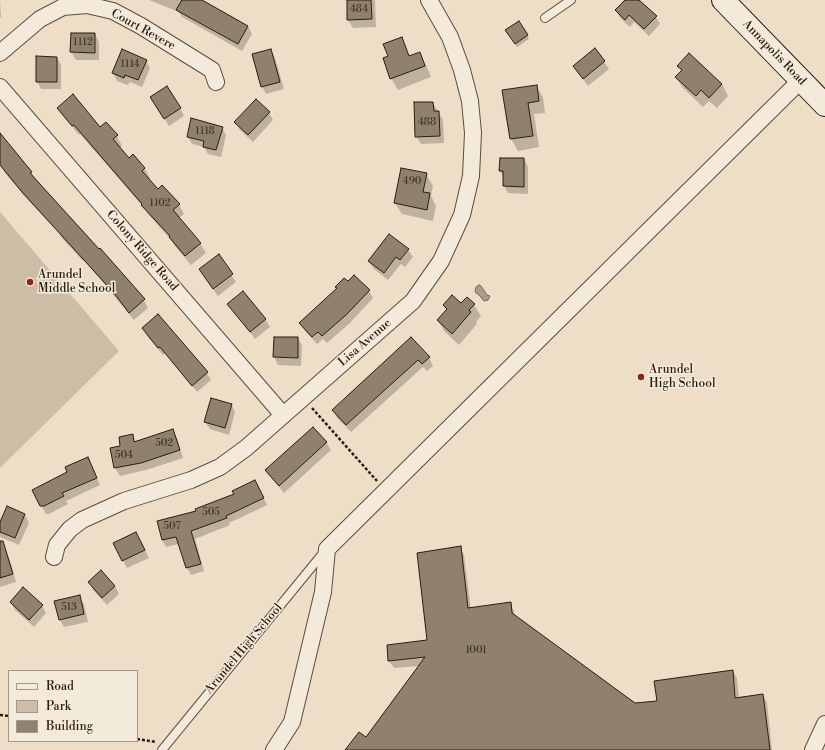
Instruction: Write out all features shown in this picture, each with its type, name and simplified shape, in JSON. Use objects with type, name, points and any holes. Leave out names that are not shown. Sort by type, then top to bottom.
[{"type":"main road","name":"Annapolis Road","points":[[723,0],[800,81],[825,105]]},
{"type":"street","name":"Lisa Avenue","points":[[54,557],[57,545],[70,528],[82,520],[124,501],[191,480],[220,466],[246,448],[413,301],[441,261],[462,215],[471,176],[473,133],[470,101],[462,70],[450,38],[429,0]]},
{"type":"street","name":"Court Revere","points":[[0,53],[40,19],[63,7],[87,5],[113,11],[141,26],[212,70],[216,82]]},
{"type":"street","name":"Arundel High School","points":[[327,549],[800,81]]},
{"type":"street","name":"Colony Ridge Road","points":[[0,87],[283,414]]},
{"type":"street","points":[[274,750],[292,722],[323,592],[327,549]]},
{"type":"street","points":[[813,750],[825,724]]},
{"type":"lane","points":[[545,18],[571,0]]},
{"type":"lane","name":"Arundel High School","points":[[164,747],[327,549]]},
{"type":"path","points":[[303,398],[386,491]]},
{"type":"path","points":[[138,739],[164,747]]},
{"type":"green space","name":"Arundel Middle School","points":[[0,212],[119,351],[0,468]]},
{"type":"shaded area","points":[[479,285],[487,295],[490,296],[488,300],[484,301],[475,292],[476,287]]},
{"type":"building","points":[[182,0],[202,0],[248,26],[238,44],[176,10]]},
{"type":"building","points":[[347,0],[371,0],[372,19],[347,20]]},
{"type":"building","points":[[625,0],[639,0],[657,16],[644,29],[629,15],[625,20],[615,10]]},
{"type":"building","points":[[519,21],[528,35],[515,44],[505,30]]},
{"type":"building","points":[[71,33],[95,33],[95,53],[70,52]]},
{"type":"building","points":[[402,37],[409,56],[420,52],[425,66],[390,79],[383,58],[388,56],[383,44]]},
{"type":"building","points":[[595,48],[605,61],[583,79],[573,66]]},
{"type":"building","points":[[122,49],[147,60],[138,80],[125,75],[124,78],[112,73]]},
{"type":"building","points":[[271,49],[280,82],[261,87],[252,54]]},
{"type":"building","points":[[689,53],[722,84],[709,98],[701,90],[696,96],[675,77],[682,70],[677,66]]},
{"type":"building","points":[[36,56],[57,57],[57,82],[36,82]]},
{"type":"building","points":[[537,85],[539,101],[528,103],[533,136],[510,139],[502,90]]},
{"type":"building","points":[[167,86],[181,108],[164,119],[150,97]]},
{"type":"building","points":[[73,94],[100,127],[106,122],[118,135],[113,139],[129,158],[133,154],[145,168],[142,171],[158,189],[162,185],[180,204],[173,210],[201,243],[185,256],[169,237],[170,236],[141,205],[142,204],[74,125],[72,126],[57,108]]},
{"type":"building","points":[[256,99],[270,112],[248,135],[234,122]]},
{"type":"building","points":[[414,102],[433,102],[434,111],[439,111],[440,136],[415,137]]},
{"type":"building","points":[[191,118],[223,127],[216,150],[203,147],[204,141],[187,137]]},
{"type":"building","points":[[0,133],[32,172],[30,173],[145,299],[129,313],[114,293],[22,192],[0,165]]},
{"type":"building","points":[[500,158],[524,158],[524,187],[503,186],[503,171],[499,171]]},
{"type":"building","points":[[401,168],[427,173],[423,192],[430,193],[427,210],[394,203]]},
{"type":"building","points":[[389,234],[409,249],[400,260],[396,257],[384,273],[368,261]]},
{"type":"building","points":[[219,254],[233,274],[213,289],[199,269]]},
{"type":"building","points":[[354,275],[370,290],[346,315],[322,336],[318,332],[312,337],[299,323],[337,288],[335,287],[344,278],[348,281]]},
{"type":"building","points":[[243,291],[266,319],[250,332],[227,304]]},
{"type":"building","points":[[452,295],[461,303],[467,297],[475,304],[469,310],[471,312],[452,334],[437,320],[447,309],[443,305]]},
{"type":"building","points":[[158,314],[208,372],[192,386],[160,347],[158,348],[142,328]]},
{"type":"building","points":[[274,337],[298,337],[298,358],[273,357]]},
{"type":"building","points":[[411,337],[430,357],[422,364],[418,360],[346,425],[332,410]]},
{"type":"building","points":[[211,398],[232,404],[225,428],[204,422]]},
{"type":"building","points":[[313,427],[327,442],[279,486],[265,470]]},
{"type":"building","points":[[173,429],[180,450],[141,463],[114,468],[110,448],[120,446],[119,437],[133,434],[134,442]]},
{"type":"building","points":[[88,457],[97,478],[62,493],[64,496],[44,506],[40,506],[32,490],[67,472],[65,467]]},
{"type":"building","points":[[255,480],[264,498],[226,516],[227,518],[191,531],[201,564],[186,568],[176,537],[162,540],[157,521],[196,511],[195,509],[234,494],[232,491]]},
{"type":"building","points":[[7,506],[25,514],[15,538],[0,532],[0,522]]},
{"type":"building","points":[[136,532],[145,550],[122,561],[113,543]]},
{"type":"building","points":[[0,541],[3,541],[13,574],[0,578]]},
{"type":"building","points":[[461,546],[468,608],[511,602],[512,613],[635,703],[657,701],[654,681],[733,670],[735,698],[763,694],[770,750],[345,750],[359,732],[366,737],[425,657],[388,661],[387,645],[427,640],[417,553]]},
{"type":"building","points":[[101,570],[115,586],[102,598],[88,582]]},
{"type":"building","points":[[23,587],[43,605],[29,620],[10,602]]},
{"type":"building","points":[[80,595],[84,614],[59,620],[54,601]]},
{"type":"place","name":"Arundel Middle School","points":[[30,282]]},
{"type":"place","name":"Arundel High School","points":[[641,377]]}]
